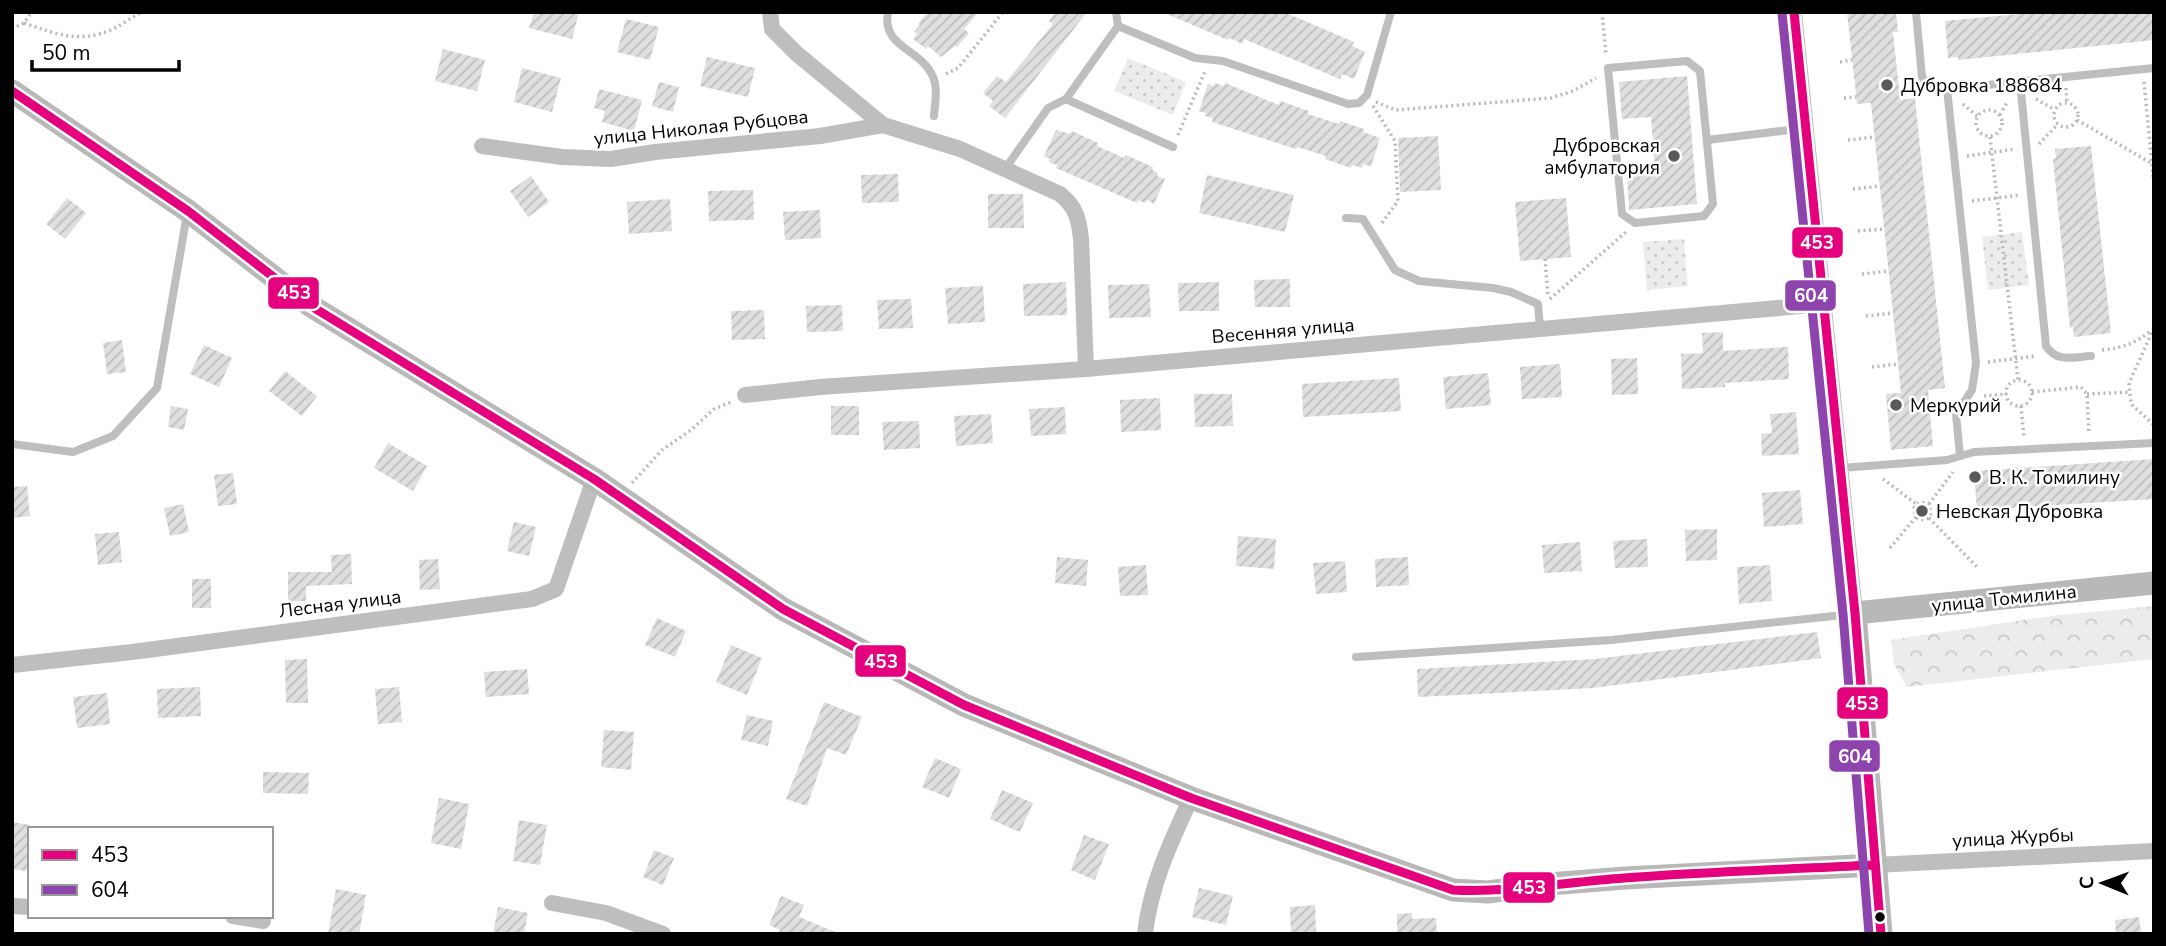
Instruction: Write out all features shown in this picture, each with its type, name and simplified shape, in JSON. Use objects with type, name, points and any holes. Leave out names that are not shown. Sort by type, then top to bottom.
[{"type":"street","points":[[772,12],[772,29],[796,53],[883,125],[960,149],[1060,194],[1073,205],[1079,219],[1086,369]]},
{"type":"street","points":[[1794,12],[1855,613],[1881,934]]},
{"type":"street","points":[[12,91],[188,211],[311,306],[594,479],[783,609],[964,705],[1191,798],[1452,890],[1488,892],[1625,878],[1875,865]]},
{"type":"street","name":"улица Николая Рубцова","points":[[482,146],[562,157],[611,159],[655,152],[820,136],[883,125]]},
{"type":"street","name":"Весенняя улица","points":[[745,396],[820,387],[1086,369],[1824,304]]},
{"type":"street","name":"Лесная улица","points":[[12,664],[132,652],[532,599],[556,589],[594,479]]},
{"type":"street","name":"улица Томилина","points":[[1855,613],[2154,583]]},
{"type":"street","points":[[1145,934],[1146,918],[1166,853],[1191,798]]},
{"type":"street","name":"улица Журбы","points":[[1875,865],[2154,851]]},
{"type":"street","points":[[552,903],[606,913],[663,934]]},
{"type":"street","points":[[245,918],[263,921]]},
{"type":"lane","points":[[887,12],[885,25],[888,33],[924,63],[933,77],[936,96],[934,116]]},
{"type":"lane","points":[[1005,169],[1048,108],[1066,99],[1118,26],[1116,12]]},
{"type":"lane","points":[[1118,26],[1195,58],[1223,61],[1348,104],[1359,103],[1367,95],[1391,12]]},
{"type":"lane","points":[[1916,12],[1922,77],[1928,86],[1937,90],[2154,68]]},
{"type":"lane","points":[[1687,61],[1700,71],[1707,140],[1713,204],[1704,216],[1635,223],[1622,214],[1608,68],[1687,61]]},
{"type":"lane","points":[[2020,82],[2046,346],[2052,355],[2061,359],[2091,356]]},
{"type":"lane","points":[[1947,89],[1976,363],[1972,390],[1956,414],[1960,456]]},
{"type":"lane","points":[[1066,99],[1173,147]]},
{"type":"lane","points":[[1707,140],[1806,128]]},
{"type":"lane","points":[[12,444],[73,453],[113,436],[158,388],[188,211]]},
{"type":"lane","points":[[1346,218],[1363,219],[1395,270],[1419,281],[1511,292],[1538,304],[1540,328]]},
{"type":"lane","points":[[1840,468],[1947,460],[1974,452],[2154,443]]},
{"type":"lane","points":[[1356,657],[1612,640],[1855,613]]},
{"type":"path","points":[[12,29],[24,23],[32,12]]},
{"type":"path","points":[[24,23],[59,35],[87,38],[114,28],[142,12]]},
{"type":"path","points":[[933,77],[958,68],[1003,12]]},
{"type":"path","points":[[1367,95],[1380,106],[1396,110],[1552,98],[1591,83],[1608,68],[1602,12]]},
{"type":"path","points":[[1173,147],[1210,59]]},
{"type":"path","points":[[1840,62],[1852,60]]},
{"type":"path","points":[[2143,69],[2154,185]]},
{"type":"path","points":[[1367,95],[1395,142],[1398,201],[1373,237]]},
{"type":"path","points":[[1844,98],[1856,97]]},
{"type":"path","points":[[2067,103],[2074,106],[2078,113],[2077,120],[2072,126],[2058,124],[2054,118],[2055,110],[2067,103]]},
{"type":"path","points":[[1985,111],[1996,112],[2002,121],[1999,131],[1990,137],[1980,134],[1976,125],[1978,116],[1985,111]]},
{"type":"path","points":[[2077,120],[2153,165]]},
{"type":"path","points":[[1954,158],[2037,146],[2058,124]]},
{"type":"path","points":[[1848,140],[1874,137]]},
{"type":"path","points":[[1990,137],[2018,380]]},
{"type":"path","points":[[1853,189],[1880,186]]},
{"type":"path","points":[[1959,203],[2032,193]]},
{"type":"path","points":[[1549,300],[1635,223]]},
{"type":"path","points":[[1858,232],[1884,229]]},
{"type":"path","points":[[1862,274],[1888,271]]},
{"type":"path","points":[[1866,316],[1893,313]]},
{"type":"path","points":[[2091,356],[2102,349],[2120,348],[2138,341],[2154,328]]},
{"type":"path","points":[[2154,328],[2129,383],[2131,404],[2154,425]]},
{"type":"path","points":[[1976,363],[2052,355]]},
{"type":"path","points":[[1872,367],[1898,364]]},
{"type":"path","points":[[2007,394],[2012,382],[2018,380],[2030,385],[2031,398],[2021,406]]},
{"type":"path","points":[[2032,391],[2081,387],[2087,394],[2090,446]]},
{"type":"path","points":[[2087,394],[2130,392]]},
{"type":"path","points":[[1967,398],[2007,394]]},
{"type":"path","points":[[2007,394],[2014,404],[2021,406]]},
{"type":"path","points":[[619,496],[662,450],[691,430],[714,409],[745,396]]},
{"type":"path","points":[[2021,406],[2025,450]]},
{"type":"path","points":[[1929,504],[1960,464],[1960,456]]},
{"type":"path","points":[[1883,479],[1916,504]]},
{"type":"path","points":[[1929,504],[1920,502],[1913,508],[1920,520],[1929,517]]},
{"type":"path","points":[[1929,504],[1929,517]]},
{"type":"path","points":[[1890,548],[1916,517]]},
{"type":"path","points":[[1929,517],[1979,569]]},
{"type":"green space","points":[[1128,58],[1186,82],[1173,115],[1114,91]]},
{"type":"green space","points":[[2022,232],[2029,285],[1988,290],[1982,237]]},
{"type":"green space","points":[[1684,239],[1688,286],[1647,290],[1643,242]]},
{"type":"green space","points":[[2154,606],[2154,659],[1907,687],[1894,664],[1891,640],[2051,616]]},
{"type":"building","points":[[534,12],[579,12],[572,39],[529,28]]},
{"type":"building","points":[[927,12],[979,12],[964,29],[969,33],[957,47],[941,57],[928,46],[926,49],[913,39],[917,34],[914,32],[920,25],[918,24]]},
{"type":"building","points":[[1056,12],[1087,12],[1005,118],[989,106],[993,101],[983,93],[997,76],[1006,82],[1053,24],[1049,21]]},
{"type":"building","points":[[1162,12],[1284,12],[1354,42],[1352,46],[1365,52],[1354,79],[1342,74],[1340,79],[1244,39],[1243,44],[1229,38],[1228,40]]},
{"type":"building","points":[[1847,12],[1896,12],[1898,32],[1893,32],[1900,100],[1915,98],[1945,388],[1928,390],[1933,446],[1891,450],[1886,394],[1901,393],[1893,313],[1871,103],[1857,104]]},
{"type":"building","points":[[2039,12],[2154,12],[2154,40],[1958,60],[1958,57],[1948,58],[1945,21]]},
{"type":"building","points":[[626,19],[659,27],[650,60],[617,52]]},
{"type":"building","points":[[443,49],[485,60],[477,91],[435,81]]},
{"type":"building","points":[[707,57],[755,68],[748,97],[700,86]]},
{"type":"building","points":[[522,68],[561,78],[552,112],[514,102]]},
{"type":"building","name":"Дубровская амбулатория","points":[[1687,76],[1697,204],[1629,210],[1627,173],[1655,171],[1651,117],[1622,119],[1619,82]]},
{"type":"building","points":[[659,82],[679,87],[673,112],[652,106]]},
{"type":"building","points":[[1215,83],[1224,86],[1225,83],[1279,105],[1280,101],[1309,111],[1308,114],[1364,129],[1363,132],[1380,138],[1371,166],[1363,164],[1362,168],[1352,165],[1351,168],[1325,159],[1326,156],[1212,122],[1213,118],[1199,111],[1208,84],[1214,86]]},
{"type":"building","points":[[599,89],[642,100],[634,131],[602,122],[605,111],[594,108]]},
{"type":"building","points":[[1056,130],[1070,134],[1072,131],[1124,158],[1126,155],[1153,167],[1152,170],[1158,173],[1157,176],[1165,179],[1154,204],[1147,200],[1145,203],[1138,200],[1137,203],[1056,168],[1057,165],[1044,156]]},
{"type":"building","points":[[1438,136],[1441,190],[1400,192],[1398,138]]},
{"type":"building","points":[[2091,146],[2111,333],[2074,337],[2073,327],[2070,328],[2053,159],[2056,158],[2055,149]]},
{"type":"building","points":[[898,174],[899,202],[862,203],[861,175]]},
{"type":"building","points":[[1207,175],[1294,195],[1285,232],[1199,213]]},
{"type":"building","points":[[531,176],[549,202],[528,217],[510,191]]},
{"type":"building","points":[[753,190],[754,220],[709,221],[708,191]]},
{"type":"building","points":[[988,194],[1023,194],[1024,228],[988,228]]},
{"type":"building","points":[[67,198],[86,213],[65,239],[46,224]]},
{"type":"building","points":[[1566,198],[1571,257],[1520,261],[1515,202]]},
{"type":"building","points":[[670,199],[672,231],[629,234],[627,202]]},
{"type":"building","points":[[820,210],[821,238],[785,240],[783,212]]},
{"type":"building","points":[[1290,279],[1290,307],[1255,307],[1254,280]]},
{"type":"building","points":[[1066,282],[1067,315],[1024,316],[1023,284]]},
{"type":"building","points":[[1219,282],[1219,311],[1179,311],[1178,283]]},
{"type":"building","points":[[1149,284],[1151,317],[1109,318],[1108,285]]},
{"type":"building","points":[[983,286],[985,322],[948,324],[945,288]]},
{"type":"building","points":[[911,299],[913,328],[879,329],[877,300]]},
{"type":"building","points":[[842,305],[843,331],[807,332],[806,306]]},
{"type":"building","points":[[764,310],[765,339],[732,340],[731,311]]},
{"type":"building","points":[[1723,332],[1723,351],[1788,347],[1789,379],[1682,389],[1681,354],[1703,353],[1702,333]]},
{"type":"building","points":[[122,340],[126,372],[107,374],[103,343]]},
{"type":"building","points":[[204,345],[232,358],[219,387],[190,374]]},
{"type":"building","points":[[1637,358],[1638,394],[1612,395],[1611,359]]},
{"type":"building","points":[[1560,364],[1562,397],[1522,399],[1520,367]]},
{"type":"building","points":[[285,371],[317,396],[302,416],[269,391]]},
{"type":"building","points":[[1488,373],[1491,405],[1446,409],[1443,377]]},
{"type":"building","points":[[1399,378],[1401,411],[1303,417],[1302,384]]},
{"type":"building","points":[[1194,394],[1232,394],[1233,426],[1195,427]]},
{"type":"building","points":[[1160,398],[1161,430],[1121,432],[1120,400]]},
{"type":"building","points":[[171,406],[188,409],[184,430],[168,427]]},
{"type":"building","points":[[831,406],[859,406],[859,435],[831,435]]},
{"type":"building","points":[[1065,407],[1066,434],[1031,436],[1029,409]]},
{"type":"building","points":[[1796,412],[1799,454],[1762,456],[1761,434],[1772,433],[1770,414]]},
{"type":"building","points":[[991,414],[993,443],[956,446],[954,416]]},
{"type":"building","points":[[919,421],[920,448],[884,450],[882,422]]},
{"type":"building","points":[[388,443],[427,466],[413,491],[374,468]]},
{"type":"building","points":[[2154,459],[2154,499],[1977,510],[1974,471]]},
{"type":"building","points":[[233,473],[237,504],[218,506],[214,475]]},
{"type":"building","points":[[27,486],[30,516],[12,518],[12,487]]},
{"type":"building","points":[[1800,490],[1803,524],[1764,527],[1762,493]]},
{"type":"building","points":[[183,504],[189,532],[170,536],[164,508]]},
{"type":"building","points":[[514,522],[536,527],[529,556],[507,551]]},
{"type":"building","points":[[1717,529],[1717,560],[1686,561],[1685,530]]},
{"type":"building","points":[[119,532],[122,562],[98,565],[95,534]]},
{"type":"building","points":[[1238,536],[1276,539],[1274,569],[1236,566]]},
{"type":"building","points":[[1647,539],[1648,567],[1615,568],[1613,541]]},
{"type":"building","points":[[1580,542],[1582,571],[1544,573],[1542,545]]},
{"type":"building","points":[[351,554],[352,584],[306,586],[306,601],[288,601],[288,572],[332,572],[331,555]]},
{"type":"building","points":[[1057,557],[1088,560],[1086,586],[1055,583]]},
{"type":"building","points":[[1408,557],[1409,585],[1376,587],[1375,559]]},
{"type":"building","points":[[438,559],[440,589],[420,590],[419,560]]},
{"type":"building","points":[[1345,561],[1347,592],[1316,594],[1313,563]]},
{"type":"building","points":[[1146,565],[1148,595],[1120,596],[1118,567]]},
{"type":"building","points":[[1770,565],[1772,601],[1739,604],[1737,567]]},
{"type":"building","points":[[192,579],[211,579],[211,608],[192,608]]},
{"type":"building","points":[[657,618],[686,631],[675,657],[645,645]]},
{"type":"building","points":[[1817,632],[1821,658],[1593,688],[1418,697],[1417,669],[1595,659]]},
{"type":"building","points":[[731,645],[762,658],[747,695],[716,682]]},
{"type":"building","points":[[307,659],[308,703],[286,703],[285,660]]},
{"type":"building","points":[[527,669],[529,694],[486,697],[484,672]]},
{"type":"building","points":[[200,687],[201,716],[158,718],[157,689]]},
{"type":"building","points":[[399,687],[402,722],[378,724],[375,689]]},
{"type":"building","points":[[107,693],[110,724],[77,728],[73,697]]},
{"type":"building","points":[[824,702],[862,717],[846,755],[827,748],[807,806],[786,799]]},
{"type":"building","points":[[747,715],[773,721],[768,746],[741,740]]},
{"type":"building","points":[[604,730],[634,732],[631,770],[601,767]]},
{"type":"building","points":[[935,758],[961,769],[949,798],[922,787]]},
{"type":"building","points":[[263,772],[309,773],[308,794],[263,793]]},
{"type":"building","points":[[1002,790],[1033,803],[1020,832],[990,819]]},
{"type":"building","points":[[439,798],[469,804],[461,849],[431,843]]},
{"type":"building","points":[[519,820],[547,825],[540,865],[513,861]]},
{"type":"building","points":[[12,822],[30,825],[26,871],[12,869]]},
{"type":"building","points":[[1084,835],[1109,844],[1095,880],[1071,870]]},
{"type":"building","points":[[654,850],[674,858],[663,885],[643,877]]},
{"type":"building","points":[[1199,888],[1233,896],[1226,925],[1192,917]]},
{"type":"building","points":[[336,889],[366,895],[359,934],[328,934]]},
{"type":"building","points":[[781,896],[804,905],[799,917],[840,934],[778,934],[780,930],[769,925]]},
{"type":"building","points":[[1315,905],[1316,932],[1291,933],[1290,907]]},
{"type":"building","points":[[498,907],[528,913],[524,934],[493,934]]},
{"type":"building","points":[[1412,913],[1412,919],[1436,918],[1437,934],[1397,934],[1397,914]]},
{"type":"building","points":[[2139,917],[2141,934],[2116,934],[2115,920]]},
{"type":"transit line","name":"453","points":[[1794,12],[1855,613],[1881,934]]},
{"type":"transit line","name":"604","points":[[1782,13],[1843,614],[1869,934]]},
{"type":"transit line","name":"453","points":[[12,91],[188,211],[311,306],[594,479],[783,609],[964,705],[1191,798],[1453,890],[1496,890],[1655,876],[1875,865]]},
{"type":"place","name":"Дубровка 188684","points":[[1887,85]]},
{"type":"place","name":"Дубровская амбулатория","points":[[1674,156]]},
{"type":"place","name":"Меркурий","points":[[1896,405]]},
{"type":"place","name":"В. К. Томилину","points":[[1975,477]]},
{"type":"place","name":"Невская Дубровка","points":[[1922,511]]}]
